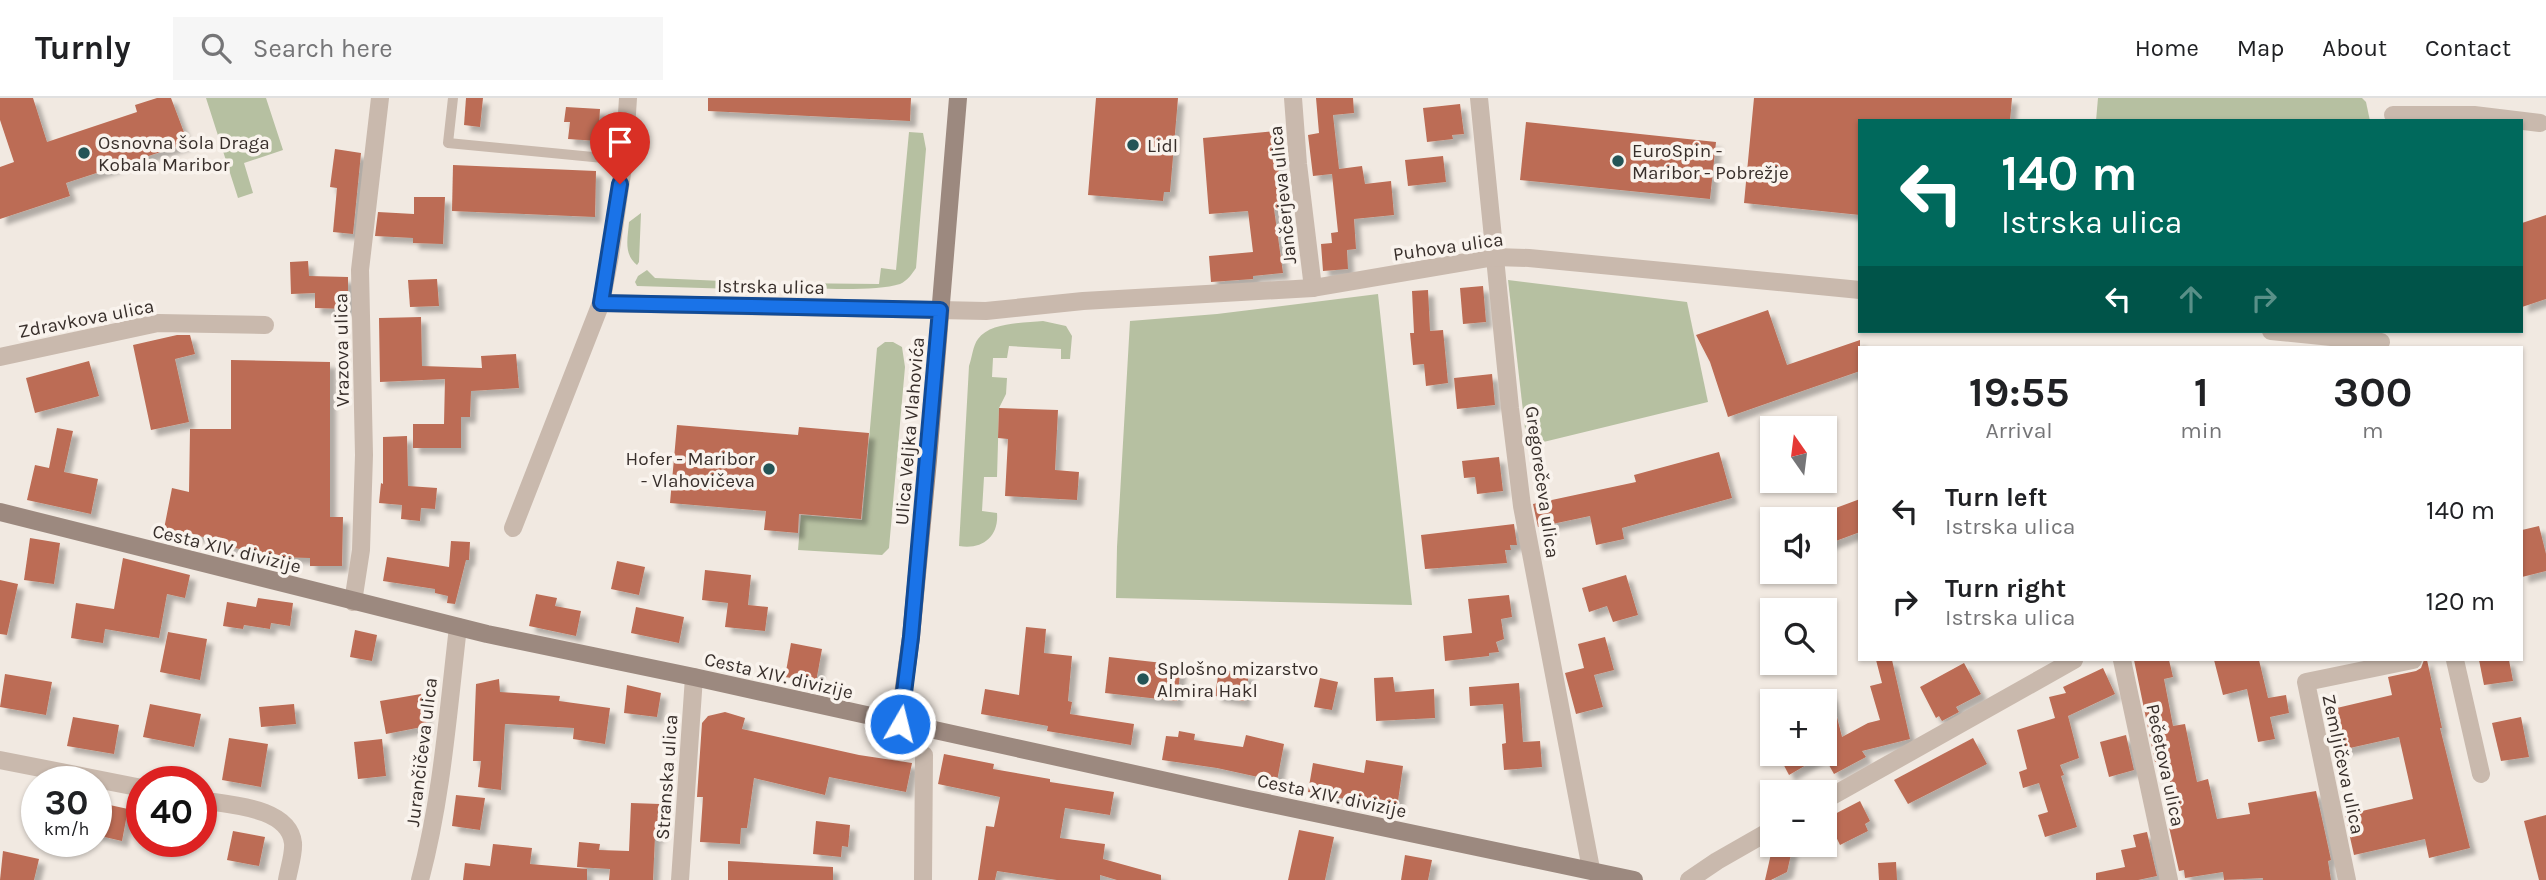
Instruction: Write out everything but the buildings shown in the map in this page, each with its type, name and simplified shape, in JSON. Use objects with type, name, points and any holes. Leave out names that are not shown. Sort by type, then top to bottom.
[{"type":"street","name":"Vrazova ulica","points":[[354,601],[361,550],[364,455],[360,270],[380,98]]},
{"type":"street","points":[[513,528],[601,303],[624,160],[628,98]]},
{"type":"street","name":"Ulica Veljka Vlahovića","points":[[900,724],[911,637],[958,98]]},
{"type":"street","name":"Jančerjeva ulica","points":[[1293,98],[1313,288]]},
{"type":"street","name":"Gregorečeva ulica","points":[[1479,98],[1522,506],[1591,869]]},
{"type":"street","points":[[2394,111],[2508,119]]},
{"type":"street","points":[[2523,121],[2543,123]]},
{"type":"street","name":"Puhova ulica","points":[[1083,301],[1313,288],[1495,257],[1858,290]]},
{"type":"street","name":"Istrska ulica","points":[[601,303],[986,311],[1083,301]]},
{"type":"street","name":"Zdravkova ulica","points":[[0,356],[158,323],[265,325]]},
{"type":"street","points":[[2296,333],[2382,340]]},
{"type":"street","name":"Cesta XIV. divizije","points":[[0,512],[458,627],[1634,880]]},
{"type":"street","name":"Jurančičeva ulica","points":[[421,880],[438,800],[458,627]]},
{"type":"street","points":[[1837,793],[2072,661]]},
{"type":"street","name":"Pečetova ulica","points":[[2122,661],[2169,880]]},
{"type":"street","name":"Zemljičeva ulica","points":[[2347,880],[2306,682],[2408,661]]},
{"type":"street","points":[[2455,661],[2481,774]]},
{"type":"street","name":"Stranska ulica","points":[[680,880],[694,677]]},
{"type":"street","points":[[923,755],[923,880]]},
{"type":"street","points":[[0,760],[126,785]]},
{"type":"street","points":[[217,803],[266,813],[278,818],[289,829],[293,842],[286,880]]},
{"type":"street","points":[[1689,880],[1760,836]]},
{"type":"lane","points":[[453,98],[448,143],[624,160]]},
{"type":"green space","points":[[206,98],[266,98],[283,150],[244,163],[253,193],[238,198]]},
{"type":"green space","points":[[2098,98],[2362,98],[2366,102],[2370,119],[2096,119]]},
{"type":"green space","points":[[909,132],[923,133],[926,149],[916,268],[911,275],[900,284],[876,288],[787,288],[784,283],[879,284],[881,268],[896,270]]},
{"type":"green space","points":[[641,213],[637,265],[628,251],[627,239],[629,222]]},
{"type":"green space","points":[[647,270],[655,278],[745,282],[744,286],[735,289],[637,286],[635,282],[638,276]]},
{"type":"green space","points":[[1508,280],[1687,302],[1708,402],[1527,446]]},
{"type":"green space","points":[[1378,294],[1412,605],[1116,598],[1130,321],[1217,314]]},
{"type":"green space","points":[[1043,321],[1066,326],[1072,336],[1070,359],[1061,359],[1061,349],[1009,346],[1007,358],[993,358],[992,377],[1007,378],[1006,394],[999,408],[997,477],[984,477],[982,511],[997,513],[997,521],[992,535],[982,544],[959,546],[969,366],[975,345],[983,333],[999,326]]},
{"type":"green space","points":[[885,342],[893,342],[902,347],[905,367],[889,548],[882,555],[798,550],[801,515],[862,520],[877,348]]},
{"type":"place","name":"Lidl","points":[[1133,145]]},
{"type":"place","name":"Osnovna šola Draga Kobala Maribor","points":[[84,153]]},
{"type":"place","name":"EuroSpin - Maribor - Pobrežje","points":[[1618,161]]},
{"type":"place","name":"Hofer - Maribor - Vlahovičeva","points":[[769,469]]},
{"type":"place","name":"Splošno mizarstvo Almira Hakl","points":[[1143,679]]},
{"type":"route","points":[[620,184],[601,303],[940,310],[911,637],[900,724]]}]
